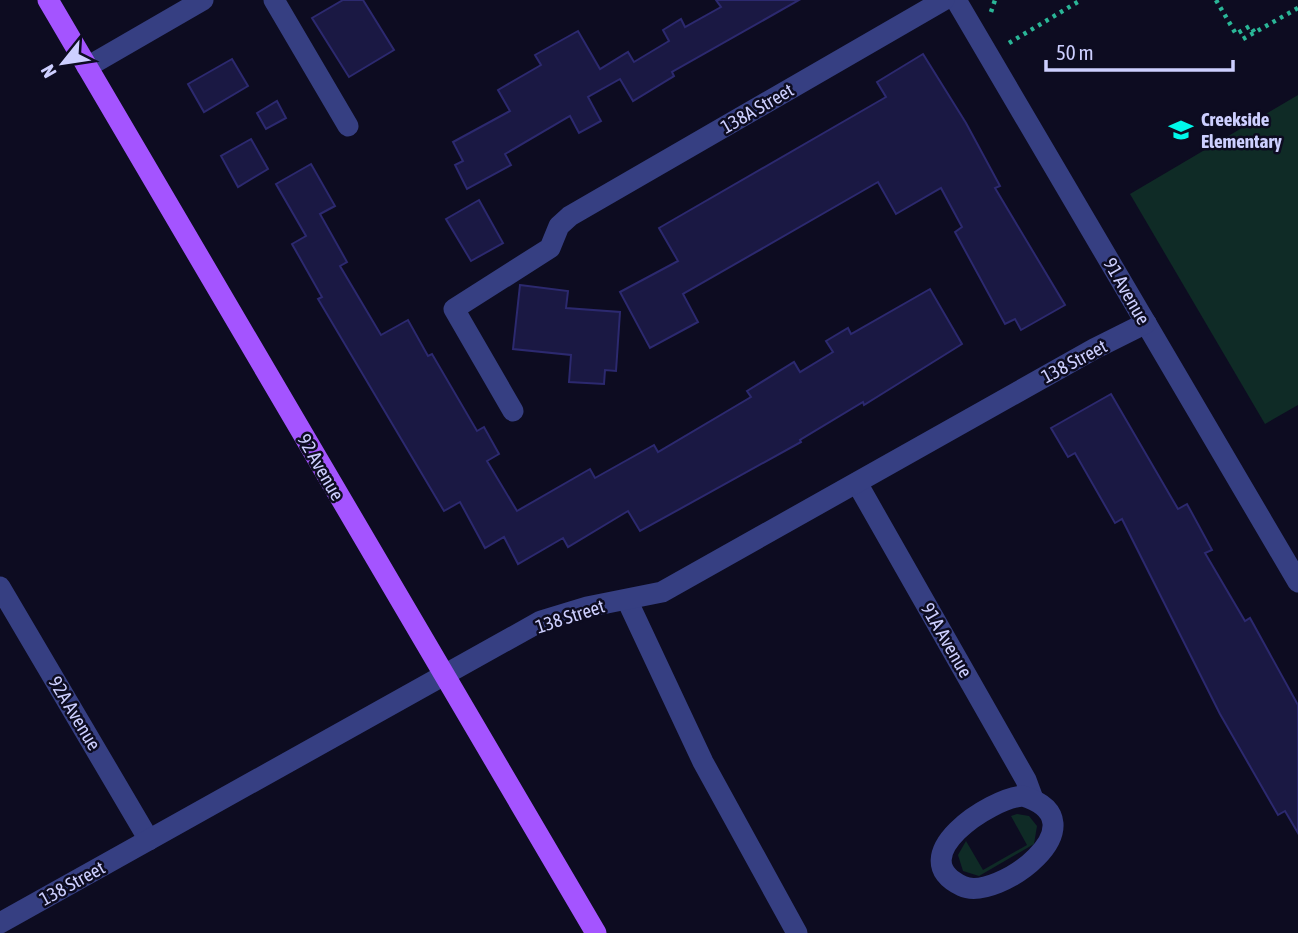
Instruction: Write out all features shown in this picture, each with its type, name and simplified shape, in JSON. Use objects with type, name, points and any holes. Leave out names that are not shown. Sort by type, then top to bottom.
[{"type":"main road","name":"92 Avenue","points":[[48,0],[596,933]]},
{"type":"street","points":[[87,67],[203,0]]},
{"type":"street","points":[[274,0],[348,126]]},
{"type":"street","name":"138A Street","points":[[513,411],[454,309],[550,248],[559,226],[570,216],[944,0]]},
{"type":"street","name":"91 Avenue","points":[[956,0],[1298,582]]},
{"type":"street","name":"138 Street","points":[[0,923],[541,621],[587,607],[662,592],[1094,349],[1146,323]]},
{"type":"street","name":"91A Avenue","points":[[857,482],[1026,780],[1033,799],[1042,805],[1052,825],[1048,848],[1039,857],[988,888],[976,890],[955,882],[943,863],[945,842],[951,833],[1002,800],[1023,796],[1033,799]]},
{"type":"street","name":"92A Avenue","points":[[0,587],[149,840]]},
{"type":"street","points":[[627,600],[703,762],[797,933]]},
{"type":"path","points":[[991,12],[995,0]]},
{"type":"path","points":[[1009,43],[1081,0]]},
{"type":"path","points":[[1216,0],[1236,34],[1250,26],[1255,33]]},
{"type":"path","points":[[1242,39],[1298,8]]},
{"type":"green space","points":[[1298,95],[1298,405],[1265,424],[1130,194]]},
{"type":"green space","points":[[1011,816],[1029,816],[1037,826],[1034,844],[979,876],[963,871],[958,855],[966,841],[983,870],[1027,845]]},
{"type":"building","points":[[343,0],[363,0],[394,50],[349,77],[312,18]]},
{"type":"building","points":[[716,0],[799,0],[672,72],[674,76],[633,101],[620,79],[588,97],[601,121],[579,133],[570,116],[505,154],[511,165],[467,189],[455,165],[463,161],[453,142],[510,111],[498,90],[541,65],[535,55],[578,31],[600,69],[628,52],[634,62],[669,41],[663,30],[681,19],[685,27],[721,7]]},
{"type":"building","points":[[923,54],[966,123],[1000,186],[995,188],[1065,305],[1021,330],[1015,319],[1005,324],[955,232],[962,227],[941,188],[896,214],[878,182],[683,294],[698,322],[650,348],[620,292],[678,261],[659,228],[886,97],[877,82]]},
{"type":"building","points":[[232,59],[248,86],[204,112],[188,84]]},
{"type":"building","points":[[277,101],[286,118],[266,129],[257,113]]},
{"type":"building","points":[[251,139],[268,169],[238,187],[221,156]]},
{"type":"building","points":[[311,164],[335,206],[320,214],[347,262],[340,266],[381,335],[408,320],[428,356],[432,354],[477,431],[484,427],[499,454],[487,461],[517,511],[590,469],[595,478],[654,445],[658,452],[751,397],[747,391],[794,362],[800,372],[833,352],[826,341],[848,328],[851,334],[930,289],[962,344],[864,405],[863,402],[800,440],[801,442],[640,531],[628,511],[568,547],[563,538],[518,564],[504,537],[485,548],[460,502],[444,511],[318,299],[322,297],[292,244],[306,236],[276,184]]},
{"type":"building","points":[[479,200],[503,243],[471,261],[446,219]]},
{"type":"building","points":[[520,285],[568,291],[566,308],[620,312],[616,371],[605,370],[604,384],[569,382],[571,355],[513,349]]},
{"type":"building","points":[[1111,394],[1178,509],[1187,504],[1212,550],[1205,553],[1245,621],[1250,618],[1298,705],[1298,833],[1285,811],[1278,815],[1220,714],[1122,519],[1115,523],[1075,453],[1068,457],[1051,428]]},
{"type":"place","name":"Creekside Elementary","points":[[1181,130]]}]
